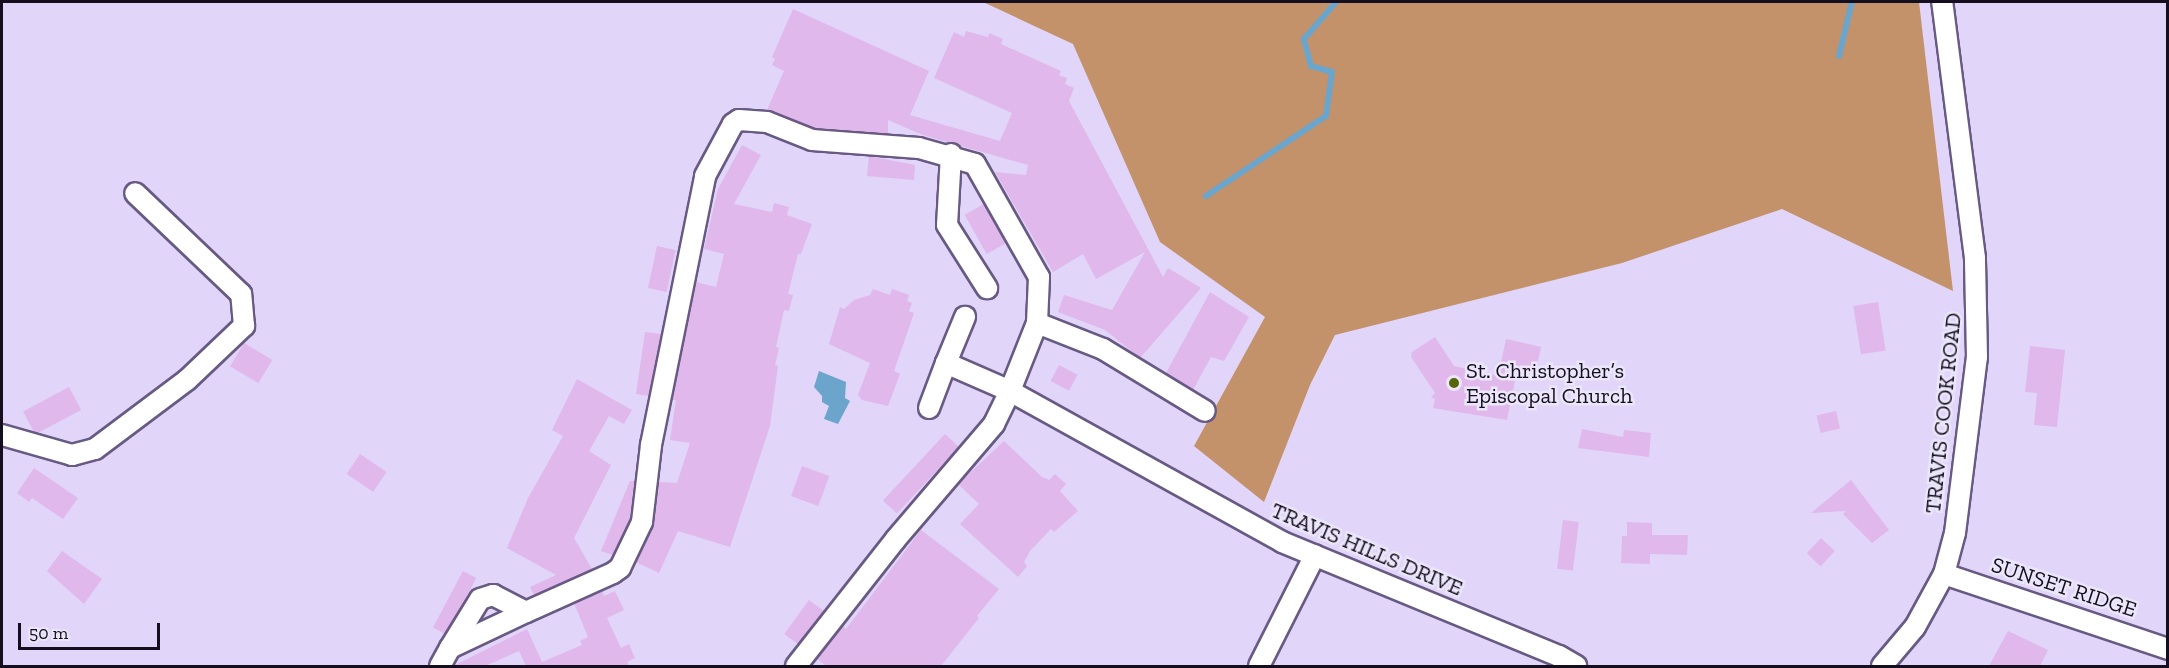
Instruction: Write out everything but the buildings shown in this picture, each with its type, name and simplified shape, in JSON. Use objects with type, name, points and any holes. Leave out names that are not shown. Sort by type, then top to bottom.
[{"type":"street","name":"TRAVIS COOK ROAD","points":[[1882,666],[1915,627],[1944,574],[1955,533],[1978,316],[1942,2]]},
{"type":"street","points":[[450,648],[620,568],[642,522],[651,444],[705,176],[733,124],[745,119],[767,122],[812,140],[919,148],[951,154],[975,164],[1039,277],[1033,331],[1010,391],[994,424],[895,540],[796,666]]},
{"type":"street","points":[[951,154],[947,225],[987,288]]},
{"type":"street","points":[[2,435],[72,455],[95,449],[188,380],[244,326],[241,294],[135,193]]},
{"type":"street","points":[[929,408],[965,316]]},
{"type":"street","points":[[1033,331],[1103,349],[1204,411]]},
{"type":"street","name":"TRAVIS HILLS DRIVE","points":[[945,363],[1010,391],[1282,542],[1559,656],[1576,666]]},
{"type":"street","points":[[1259,666],[1314,555]]},
{"type":"street","name":"SUNSET RIDGE","points":[[1944,574],[2168,649]]},
{"type":"street","points":[[440,666],[486,596],[526,612]]},
{"type":"shaded area","points":[[983,2],[1919,2],[1953,291],[1782,209],[1622,263],[1335,335],[1310,385],[1264,502],[1194,446],[1265,317],[1160,242],[1073,44]]},
{"type":"water","points":[[819,371],[846,382],[845,398],[850,401],[838,424],[824,419],[829,406],[822,402],[822,396],[814,387]]},
{"type":"waterway","points":[[1206,196],[1326,116],[1332,72],[1311,66],[1304,39],[1336,2]]},
{"type":"waterway","points":[[1839,56],[1852,2]]},
{"type":"place","name":"St. Christopher’s Episcopal Church","points":[[1454,383]]}]
